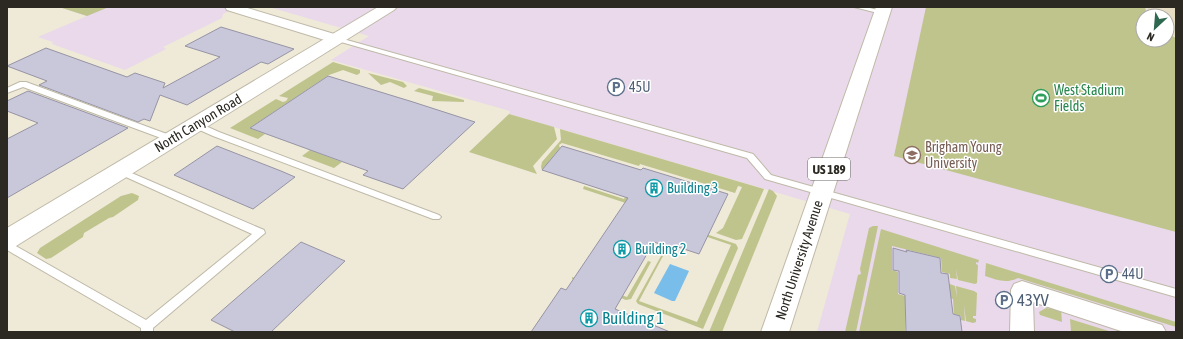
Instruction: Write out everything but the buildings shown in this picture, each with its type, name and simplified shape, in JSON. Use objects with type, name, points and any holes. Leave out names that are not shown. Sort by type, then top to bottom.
[{"type":"main road","name":"North Canyon Road","points":[[7,240],[389,7]]},
{"type":"main road","name":"North University Avenue","points":[[775,332],[883,10]]},
{"type":"street","points":[[231,7],[336,39]]},
{"type":"street","points":[[1022,332],[1022,290],[1154,332]]},
{"type":"lane","points":[[857,7],[883,10]]},
{"type":"lane","points":[[336,39],[750,156],[768,177],[1176,293]]},
{"type":"lane","points":[[7,91],[23,84],[172,139]]},
{"type":"lane","points":[[196,125],[223,137],[436,216]]},
{"type":"lane","points":[[7,245],[147,329],[260,233],[120,171]]},
{"type":"shaded area","points":[[59,7],[237,7],[223,14],[222,18],[163,47],[166,49],[125,70],[52,44],[53,42],[38,37],[87,16]]},
{"type":"shaded area","name":"Brigham Young University","points":[[269,7],[1146,7],[1135,8],[1135,48],[1175,48],[1176,38],[1176,332],[817,332],[850,214],[509,114],[510,111],[331,60],[369,36]]},
{"type":"shaded area","points":[[1176,7],[1176,37],[1175,8],[1147,8]]},
{"type":"green space","points":[[59,7],[109,7],[87,16]]},
{"type":"green space","name":"West Stadium Fields","points":[[926,7],[1145,7],[1135,8],[1135,48],[1175,48],[1176,38],[1176,232],[894,156]]},
{"type":"green space","points":[[333,62],[360,70],[360,73],[357,75],[343,70],[329,75],[250,128],[265,134],[258,139],[230,128],[276,99],[283,102],[286,101],[288,98],[279,96]]},
{"type":"green space","points":[[368,73],[403,82],[407,86],[404,88],[390,82],[381,85]]},
{"type":"green space","points":[[419,88],[464,100],[464,102],[432,101],[433,96],[414,91]]},
{"type":"green space","points":[[509,114],[554,127],[557,139],[533,166],[537,174],[469,152]]},
{"type":"green space","points":[[560,129],[764,189],[742,239],[736,240],[716,233],[723,228],[742,187],[738,186],[735,193],[640,164],[639,166],[562,143],[559,145],[560,148],[542,170],[542,162],[561,140]]},
{"type":"green space","points":[[310,150],[342,162],[334,168],[302,156]]},
{"type":"green space","points":[[584,186],[624,199],[625,197],[663,209],[653,212],[583,189]]},
{"type":"green space","points":[[769,189],[777,196],[722,332],[709,332]]},
{"type":"green space","points":[[132,193],[139,196],[138,200],[113,217],[84,233],[83,237],[51,258],[46,259],[37,253],[40,248],[121,196]]},
{"type":"green space","points":[[679,225],[736,244],[738,248],[703,329],[638,304],[636,301],[661,256],[663,256],[639,301],[697,322],[731,245],[678,227]]},
{"type":"green space","points":[[878,226],[856,332],[845,332],[858,275],[861,274],[860,269],[869,228]]},
{"type":"green space","points":[[881,229],[979,260],[978,263],[976,262],[978,265],[977,283],[975,284],[958,280],[956,269],[957,279],[950,278],[950,274],[942,272],[941,258],[892,246],[892,270],[898,272],[898,294],[905,296],[905,332],[859,332]]},
{"type":"green space","points":[[648,261],[651,262],[631,299],[626,300],[572,279],[572,277],[627,297]]},
{"type":"green space","points":[[986,263],[1176,322],[1176,327],[1018,278],[1005,281],[985,276]]},
{"type":"green space","points":[[950,284],[955,286],[957,297],[956,286],[977,293],[976,316],[973,316],[973,318],[976,319],[976,322],[973,323],[966,321],[964,305],[965,321],[961,320],[961,316],[954,314],[953,299],[944,297],[944,287],[950,289]]},
{"type":"green space","points":[[1046,308],[1061,310],[1062,322],[1040,315],[1039,312]]},
{"type":"green space","points":[[1070,319],[1112,332],[1071,332]]},
{"type":"water","points":[[670,264],[689,271],[675,301],[654,293]]},
{"type":"place","name":"45U","points":[[616,87]]},
{"type":"place","name":"West Stadium Fields","points":[[1041,98]]},
{"type":"place","name":"Brigham Young University","points":[[912,155]]},
{"type":"place","name":"Building 3","points":[[654,188]]},
{"type":"place","name":"Building 2","points":[[622,249]]},
{"type":"place","name":"44U","points":[[1109,274]]},
{"type":"place","name":"43YV","points":[[1004,300]]},
{"type":"place","name":"Building 1","points":[[589,318]]}]
